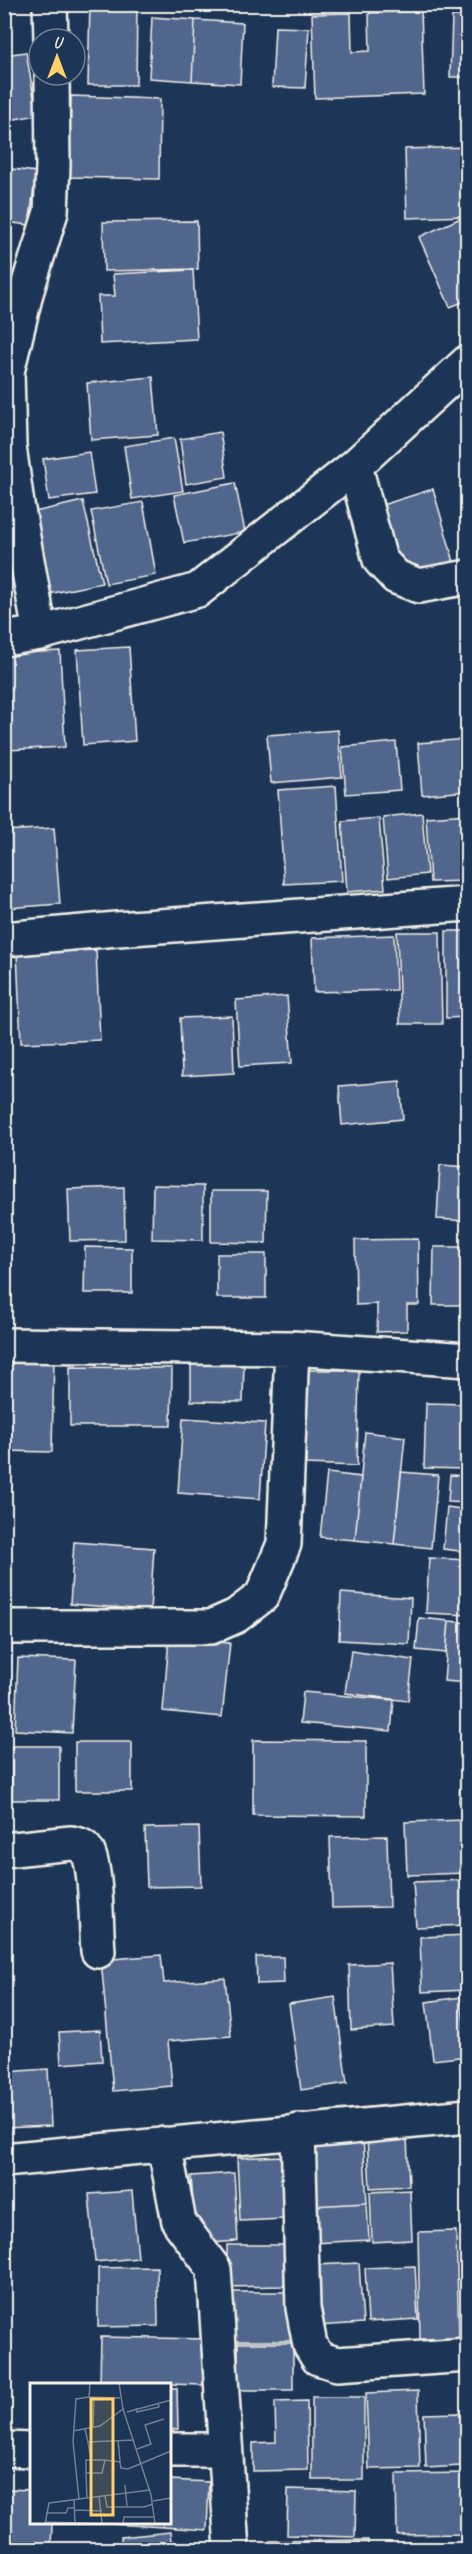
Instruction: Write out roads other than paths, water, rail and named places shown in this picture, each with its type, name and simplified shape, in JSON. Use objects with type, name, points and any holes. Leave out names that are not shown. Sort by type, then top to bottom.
[{"type":"street","points":[[50,4],[51,27]]},
{"type":"street","points":[[40,633],[9,446],[7,372],[15,293],[51,212],[52,87]]},
{"type":"street","points":[[4,639],[40,633],[198,590],[355,466],[468,362]]},
{"type":"street","points":[[355,466],[380,560],[396,577],[419,586],[468,577]]},
{"type":"street","points":[[4,939],[468,904]]},
{"type":"street","points":[[4,1345],[292,1348],[468,1360]]},
{"type":"street","points":[[4,1627],[211,1627],[236,1616],[262,1596],[284,1544],[292,1348]]},
{"type":"street","points":[[4,1850],[71,1843],[79,1844],[87,1851],[92,1871],[98,1951]]},
{"type":"street","points":[[4,2160],[468,2116]]},
{"type":"street","points":[[298,2131],[303,2308],[310,2345],[318,2358],[337,2364],[468,2355]]},
{"type":"street","points":[[164,2144],[179,2222],[214,2269],[232,2550]]},
{"type":"street","points":[[4,2450],[30,2450]]},
{"type":"street","points":[[171,2450],[225,2450]]}]
